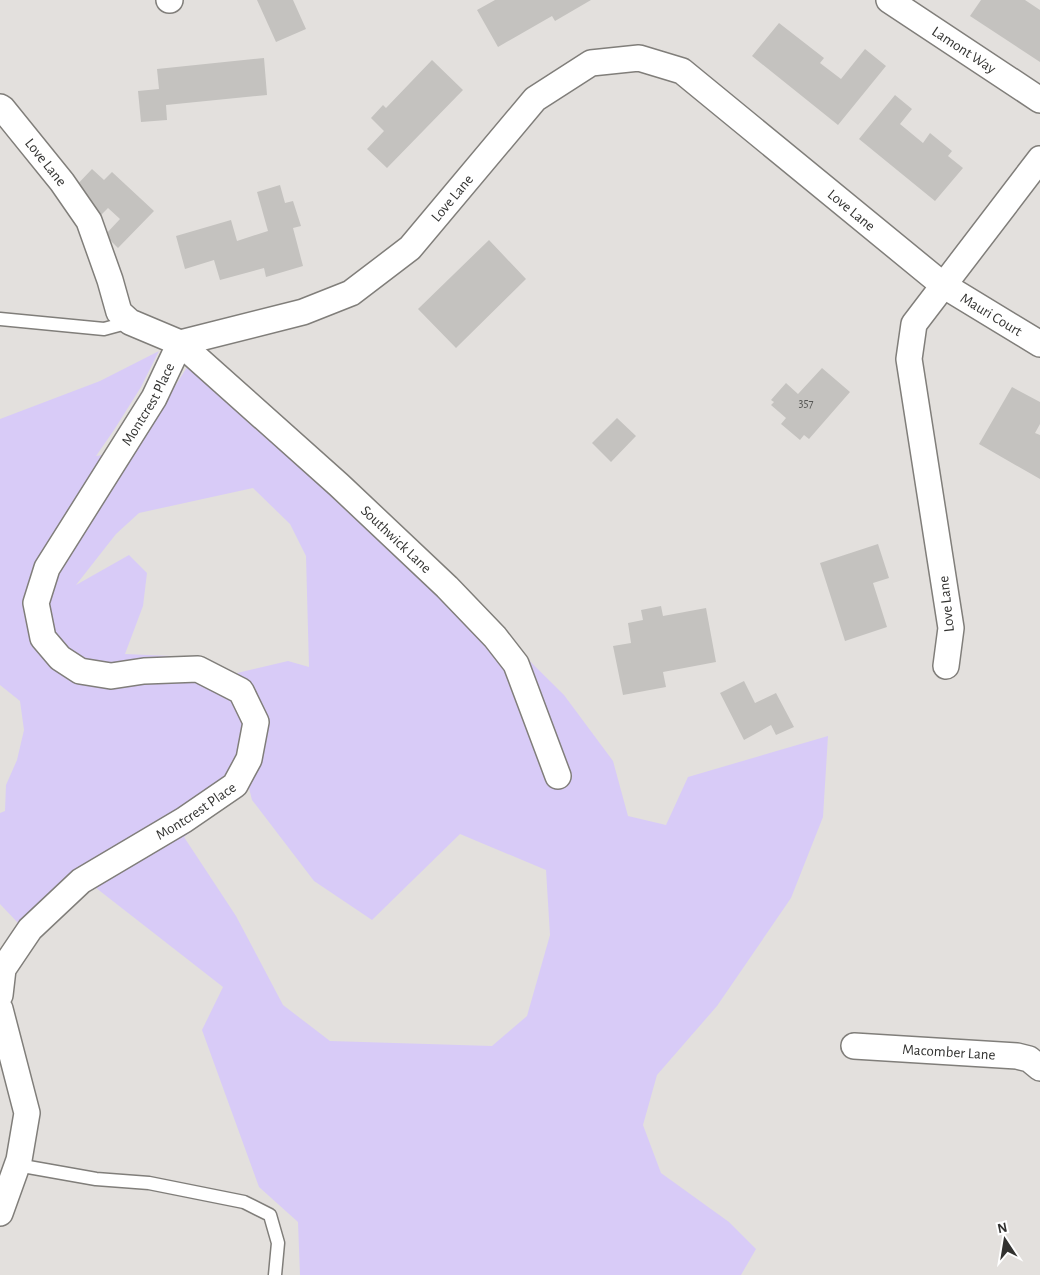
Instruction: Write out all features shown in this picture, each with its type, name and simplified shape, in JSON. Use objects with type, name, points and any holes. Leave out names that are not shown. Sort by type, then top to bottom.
[{"type":"street","name":"Lamont Way","points":[[889,0],[1040,100]]},
{"type":"street","name":"Love Lane","points":[[180,343],[303,312],[351,293],[410,248],[535,99],[590,63],[639,58],[682,71],[943,285]]},
{"type":"street","name":"Love Lane","points":[[0,107],[62,182],[89,221],[119,312],[130,322]]},
{"type":"street","name":"Love Lane","points":[[946,666],[951,628],[909,358],[914,324],[1040,159]]},
{"type":"street","name":"Mauri Court","points":[[943,285],[1040,344]]},
{"type":"street","points":[[130,322],[180,343]]},
{"type":"street","name":"Southwick Lane","points":[[180,343],[339,485],[447,587],[495,637],[516,664],[558,776]]},
{"type":"street","name":"Montcrest Place","points":[[0,995],[3,969],[30,929],[81,881],[184,820],[235,785],[249,759],[256,722],[241,691],[198,669],[144,670],[111,676],[80,670],[60,658],[43,638],[36,603],[47,568],[154,398],[180,343]]},
{"type":"street","points":[[0,1009],[27,1112],[17,1165],[0,1213]]},
{"type":"street","name":"Macomber Lane","points":[[854,1046],[1017,1056],[1029,1059],[1040,1068]]},
{"type":"lane","points":[[0,319],[104,329],[130,322]]},
{"type":"lane","points":[[17,1165],[96,1179],[149,1183],[244,1202],[270,1215],[278,1243],[276,1275]]},
{"type":"shaded area","points":[[199,348],[221,363],[377,510],[564,695],[613,761],[628,816],[666,825],[688,777],[828,736],[823,817],[791,898],[717,1006],[657,1075],[643,1125],[661,1173],[729,1222],[756,1249],[741,1275],[300,1275],[298,1222],[259,1187],[202,1030],[223,987],[73,870],[18,923],[0,904],[0,813],[5,811],[6,785],[17,760],[24,730],[20,701],[0,685],[0,419],[100,381],[159,351],[141,387],[96,456],[135,450]],"holes":[[[253,488],[290,524],[306,556],[309,667],[288,661],[233,674],[171,656],[125,654],[143,606],[147,573],[129,555],[76,585],[116,534],[139,513]],[[249,788],[252,800],[314,881],[372,920],[460,834],[546,870],[550,935],[527,1016],[492,1046],[330,1041],[283,1005],[236,916],[184,837]]]},
{"type":"building","points":[[257,0],[293,0],[306,29],[276,42]]},
{"type":"building","points":[[495,0],[591,0],[555,21],[552,16],[498,47],[477,10]]},
{"type":"building","points":[[981,0],[1025,0],[1040,10],[1040,62],[970,16]]},
{"type":"building","points":[[779,23],[824,58],[820,63],[841,79],[865,49],[886,66],[838,125],[752,56]]},
{"type":"building","points":[[264,58],[267,95],[166,105],[167,120],[141,122],[138,91],[159,89],[157,69]]},
{"type":"building","points":[[432,60],[463,90],[387,168],[367,149],[384,131],[371,118],[383,105],[386,108]]},
{"type":"building","points":[[895,95],[912,109],[900,124],[923,143],[930,133],[952,151],[948,156],[963,168],[935,201],[859,139]]},
{"type":"building","points":[[92,169],[104,180],[112,172],[154,211],[118,248],[105,235],[120,219],[108,208],[101,215],[73,189]]},
{"type":"building","points":[[280,185],[285,203],[293,201],[301,226],[293,228],[303,266],[266,277],[264,268],[220,280],[214,260],[185,269],[176,236],[231,220],[237,241],[268,231],[257,192]]},
{"type":"building","points":[[489,240],[526,279],[456,348],[418,309]]},
{"type":"building","points":[[822,368],[850,392],[809,439],[804,435],[800,440],[781,424],[786,418],[771,405],[774,402],[771,400],[786,383],[798,394]]},
{"type":"building","points":[[1012,387],[1040,402],[1040,424],[1035,433],[1040,435],[1040,479],[979,444]]},
{"type":"building","points":[[617,418],[636,436],[611,462],[592,443]]},
{"type":"building","points":[[878,544],[889,578],[873,583],[887,627],[845,641],[820,563]]},
{"type":"building","points":[[661,606],[663,616],[706,608],[716,662],[663,672],[666,687],[623,695],[613,646],[631,643],[628,623],[643,620],[641,610]]},
{"type":"building","points":[[744,681],[755,703],[776,693],[794,727],[776,735],[771,725],[744,740],[720,693]]}]
